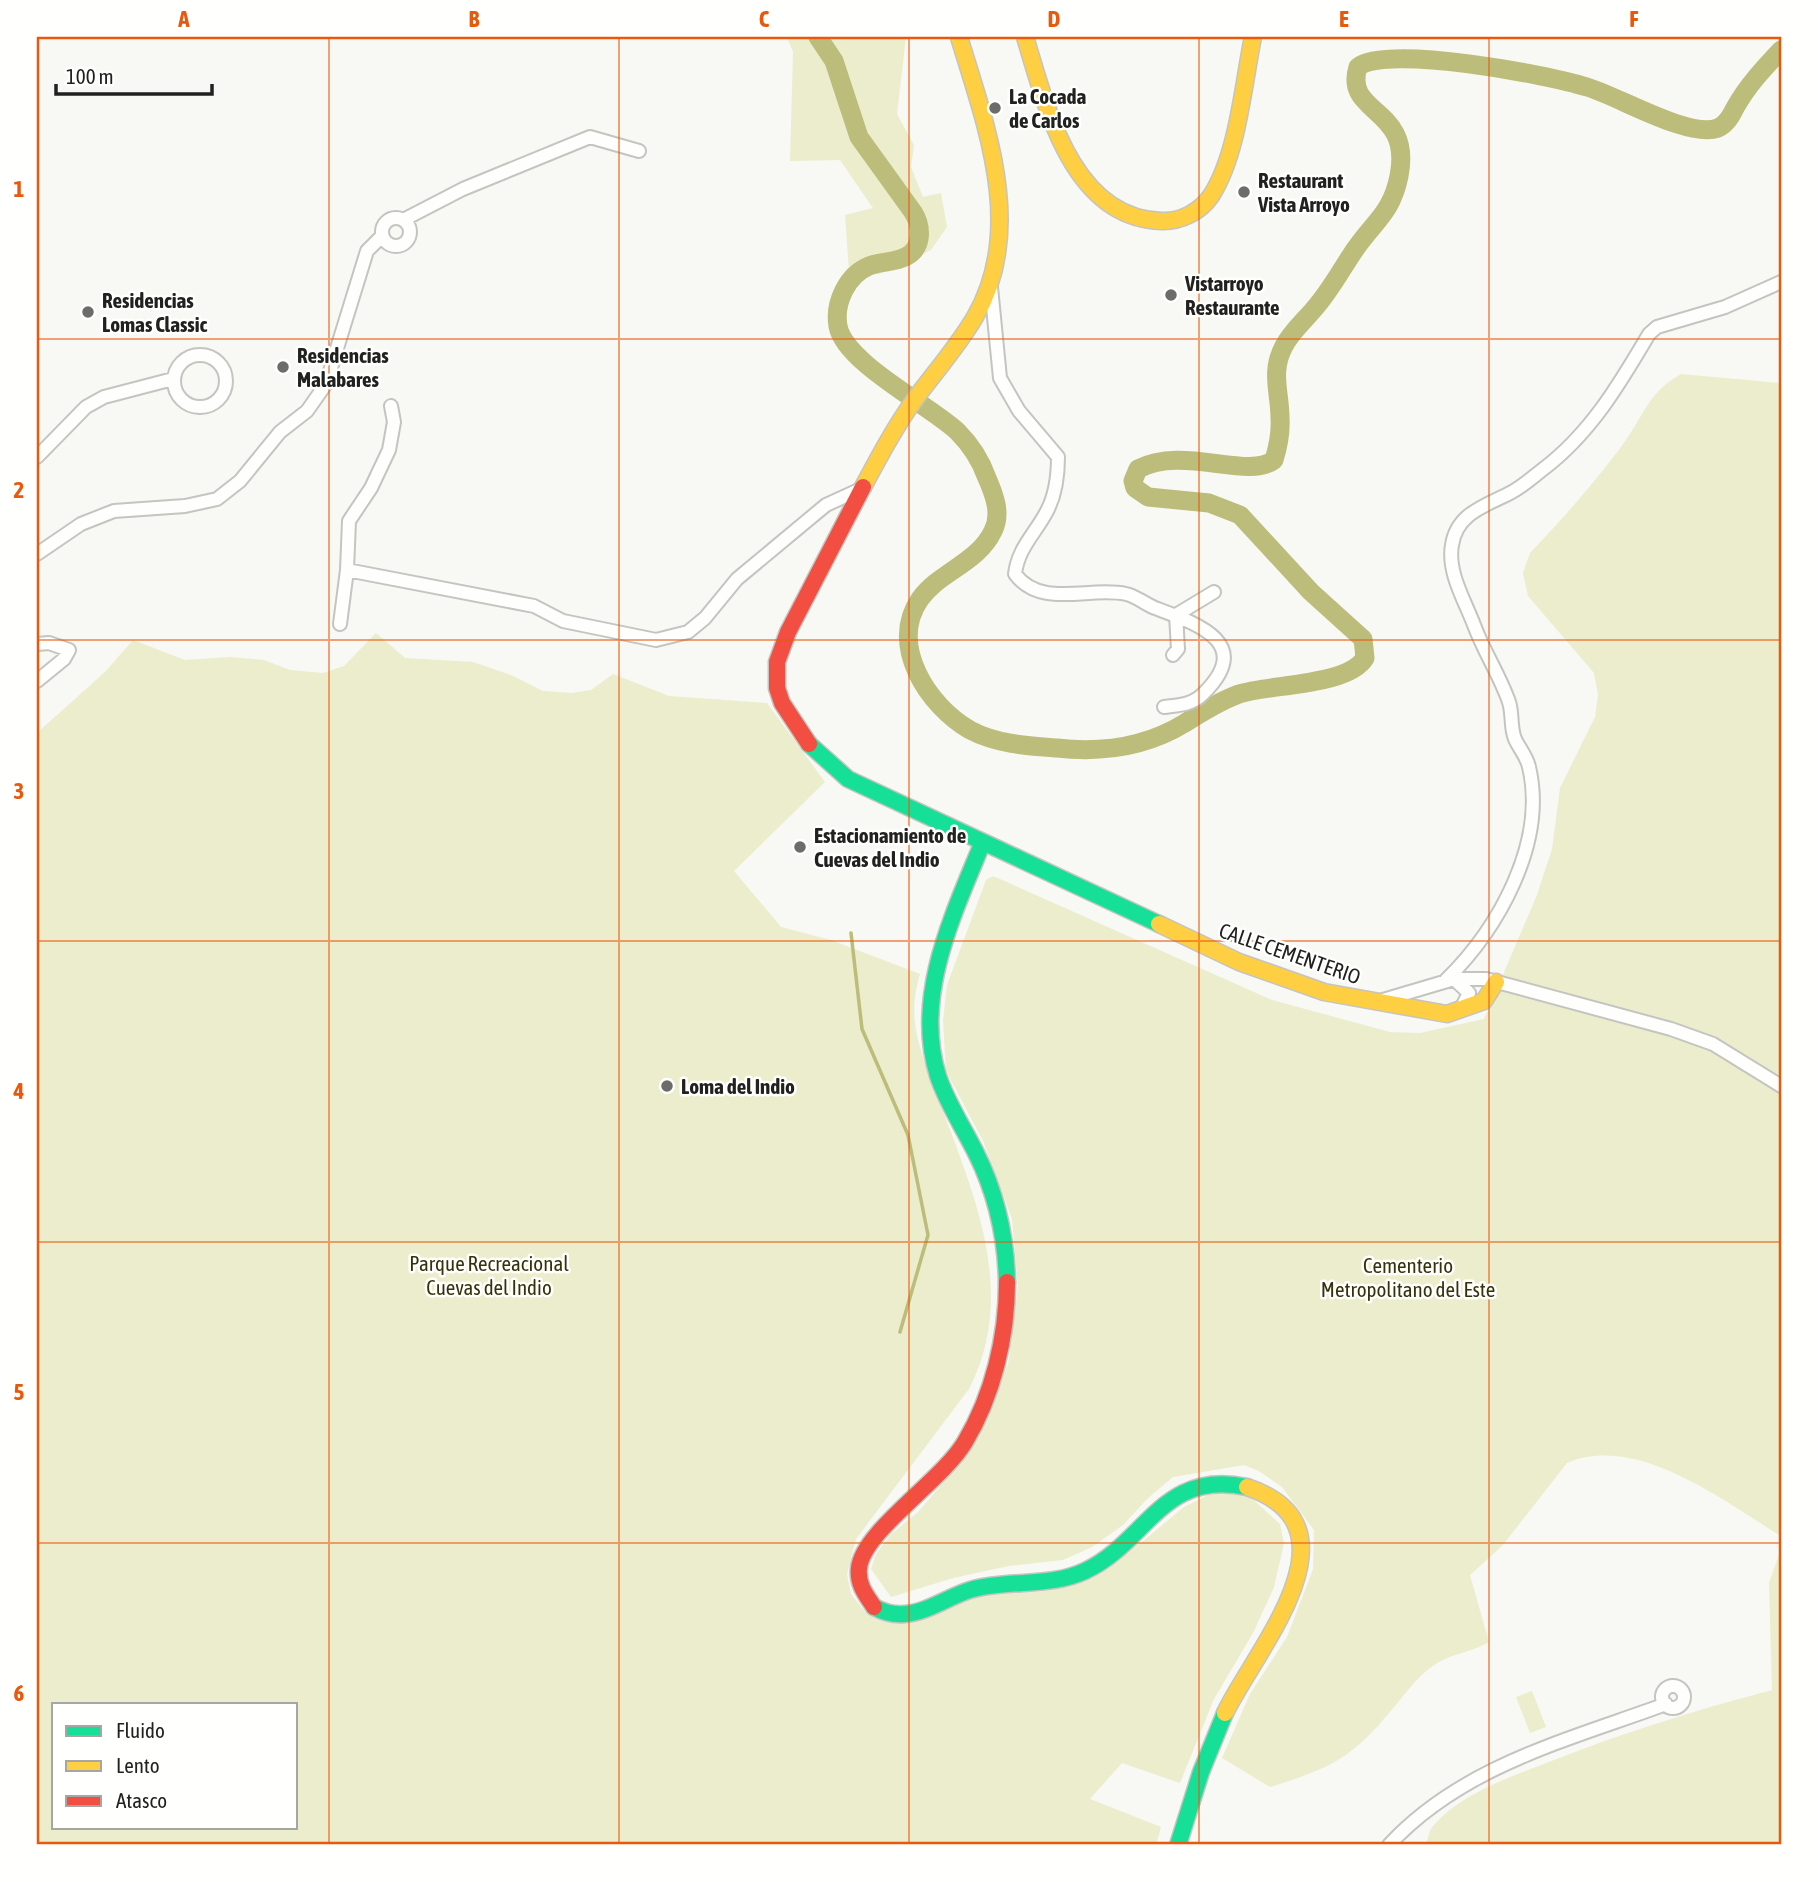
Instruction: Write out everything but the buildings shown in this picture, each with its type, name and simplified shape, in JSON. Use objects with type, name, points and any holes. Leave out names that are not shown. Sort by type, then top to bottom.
[{"type":"street","name":"CALLE CEMENTERIO","points":[[959,37],[999,176],[998,234],[990,283],[967,327],[904,416],[861,489],[782,650],[776,674],[782,699],[803,737],[848,779],[982,844],[1240,962],[1324,992],[1372,1003],[1447,1014],[1459,1011]]},
{"type":"street","points":[[1025,37],[1061,146],[1073,167],[1112,204],[1158,222],[1180,219],[1191,214],[1213,193],[1226,158],[1253,37]]},
{"type":"street","points":[[403,220],[410,229],[406,242],[392,246],[382,236],[382,227],[387,220],[403,220],[463,189],[590,137],[639,150]]},
{"type":"street","points":[[37,554],[81,524],[114,511],[185,506],[217,499],[240,481],[280,432],[307,411],[326,384],[367,251],[382,236]]},
{"type":"street","points":[[1450,980],[1490,930],[1513,883],[1526,845],[1532,810],[1529,764],[1514,737],[1510,706],[1483,649],[1453,570],[1451,555],[1455,536],[1475,510],[1513,491],[1586,432],[1649,334],[1657,327],[1740,302],[1781,282]]},
{"type":"street","points":[[990,283],[1000,378],[1018,411],[1058,457],[1058,481],[1051,500],[1017,555],[1015,574],[1025,587],[1060,595],[1130,594],[1145,604],[1204,627],[1220,644],[1224,663],[1221,677],[1195,702],[1164,707]]},
{"type":"street","points":[[195,355],[204,356],[219,364],[226,380],[221,396],[208,406],[200,407],[184,402],[178,396],[173,379],[180,364],[195,355]]},
{"type":"street","points":[[37,457],[86,407],[104,397],[173,379]]},
{"type":"street","points":[[340,624],[347,570],[349,521],[376,479],[389,450],[394,422],[391,405]]},
{"type":"street","points":[[347,570],[534,606],[564,621],[656,640],[688,632],[705,618],[737,579],[776,546],[826,505],[861,489]]},
{"type":"street","points":[[1176,615],[1214,592]]},
{"type":"street","points":[[1173,655],[1178,649],[1176,615]]},
{"type":"street","points":[[37,643],[49,643],[69,650],[65,659],[37,681]]},
{"type":"street","points":[[982,844],[939,953],[930,1003],[931,1032],[935,1064],[944,1094],[982,1167],[1000,1222],[1007,1274],[1005,1320],[996,1365],[970,1431],[946,1469],[918,1497],[877,1531],[861,1562],[861,1584],[863,1593],[875,1608],[906,1614],[975,1589],[1048,1581],[1080,1573],[1114,1551],[1166,1502],[1197,1487],[1214,1483],[1247,1485],[1275,1501],[1291,1520],[1302,1546],[1296,1584],[1217,1732],[1178,1845]]},
{"type":"street","points":[[1450,980],[1469,993],[1459,1011]]},
{"type":"street","points":[[1372,1003],[1408,995],[1450,980],[1496,982],[1671,1028],[1713,1044],[1781,1086]]},
{"type":"street","points":[[1459,1011],[1484,1001],[1496,982]]},
{"type":"street","points":[[1389,1845],[1408,1825],[1475,1778],[1515,1758],[1666,1704]]},
{"type":"green space","points":[[787,37],[906,37],[897,114],[914,145],[911,167],[923,197],[941,193],[947,227],[931,250],[879,274],[849,271],[845,215],[873,208],[840,160],[790,161],[793,52]]},
{"type":"green space","name":"Cementerio Metropolitano del Este","points":[[1681,374],[1781,383],[1781,1536],[1679,1475],[1650,1464],[1622,1457],[1594,1456],[1567,1463],[1502,1546],[1470,1575],[1489,1642],[1431,1667],[1370,1734],[1345,1755],[1319,1770],[1270,1787],[1222,1758],[1250,1694],[1287,1637],[1313,1569],[1314,1530],[1282,1487],[1259,1471],[1244,1465],[1173,1477],[1147,1499],[1123,1525],[1092,1547],[1063,1560],[1009,1566],[953,1578],[891,1597],[871,1569],[876,1554],[890,1535],[918,1512],[967,1455],[1008,1364],[1018,1287],[1012,1219],[983,1141],[946,1071],[943,1021],[947,985],[986,880],[993,876],[1272,1000],[1390,1032],[1420,1033],[1484,1019],[1537,895],[1552,849],[1560,788],[1595,717],[1598,695],[1594,673],[1528,596],[1523,573],[1530,553],[1610,461],[1660,389]]},
{"type":"green space","name":"Parque Recreacional Cuevas del Indio","points":[[376,633],[405,658],[473,662],[511,675],[543,691],[572,693],[591,690],[613,674],[669,696],[767,703],[825,782],[734,871],[781,927],[831,940],[920,974],[914,1006],[917,1034],[975,1202],[985,1239],[990,1277],[990,1314],[984,1352],[969,1389],[856,1539],[847,1574],[851,1594],[866,1613],[894,1620],[991,1593],[1040,1592],[1086,1575],[1143,1541],[1184,1507],[1214,1492],[1247,1494],[1280,1524],[1284,1543],[1274,1587],[1253,1633],[1214,1699],[1180,1783],[1122,1763],[1090,1799],[1161,1827],[1156,1845],[37,1845],[37,733],[105,672],[133,640],[185,660],[230,657],[264,660],[290,670],[323,673],[344,666]]},
{"type":"green space","points":[[1781,1549],[1781,1845],[1426,1845],[1432,1828],[1445,1814],[1472,1795],[1503,1780],[1632,1732],[1772,1690],[1769,1583]]},
{"type":"green space","points":[[1532,1691],[1546,1727],[1530,1733],[1516,1697]]},
{"type":"waterway","points":[[818,37],[834,61],[859,137],[913,212],[919,230],[916,247],[907,256],[869,266],[848,283],[840,299],[838,326],[844,340],[855,354],[962,436],[982,465],[996,504],[996,524],[986,542],[937,581],[920,599],[911,617],[908,636],[917,673],[940,706],[954,719],[980,735],[1024,745],[1090,750],[1107,749],[1155,738],[1239,694],[1326,679],[1356,667],[1365,658],[1363,639],[1311,592],[1240,515],[1209,503],[1148,497],[1135,488],[1133,481],[1138,469],[1174,460],[1248,466],[1262,465],[1274,460],[1280,429],[1277,382],[1280,355],[1290,336],[1326,294],[1356,248],[1382,215],[1392,199],[1399,176],[1401,153],[1396,136],[1388,123],[1360,94],[1356,83],[1358,67],[1374,61],[1400,59],[1433,60],[1505,69],[1587,87],[1672,122],[1705,130],[1718,128],[1726,122],[1750,85],[1781,50]]},
{"type":"waterway","points":[[851,933],[862,1029],[908,1135],[928,1235],[900,1332]]},
{"type":"traffic: fast","points":[[809,744],[848,779],[1159,924]]},
{"type":"traffic: fast","points":[[982,844],[959,899],[940,957],[930,1016],[938,1076],[983,1168],[994,1200],[1005,1248],[1007,1282]]},
{"type":"traffic: fast","points":[[874,1607],[893,1614],[913,1613],[970,1590],[1071,1576],[1106,1558],[1175,1498],[1195,1488],[1218,1484],[1247,1487]]},
{"type":"traffic: fast","points":[[1178,1845],[1201,1772],[1225,1713]]},
{"type":"traffic: slow","points":[[863,487],[908,410],[975,317],[990,283],[998,249],[996,177],[980,106],[959,37]]},
{"type":"traffic: slow","points":[[1025,37],[1054,124],[1067,153],[1084,179],[1105,201],[1130,215],[1161,221],[1182,218],[1195,211],[1211,196],[1220,179],[1234,140],[1253,37]]},
{"type":"traffic: slow","points":[[1159,924],[1239,962],[1324,992],[1447,1014],[1484,1001],[1496,982]]},
{"type":"traffic: slow","points":[[1225,1713],[1277,1624],[1292,1591],[1300,1559],[1298,1530],[1281,1506],[1247,1487]]},
{"type":"traffic: jam","points":[[809,744],[782,703],[777,688],[777,662],[788,632],[863,487]]},
{"type":"traffic: jam","points":[[874,1607],[859,1579],[859,1568],[864,1554],[888,1522],[954,1457],[975,1424],[991,1385],[1001,1344],[1007,1282]]},
{"type":"place","name":"La Cocada de Carlos","points":[[995,108]]},
{"type":"place","name":"Restaurant Vista Arroyo","points":[[1244,192]]},
{"type":"place","name":"Vistarroyo Restaurante","points":[[1171,295]]},
{"type":"place","name":"Residencias Lomas Classic","points":[[88,312]]},
{"type":"place","name":"Residencias Malabares","points":[[283,367]]},
{"type":"place","name":"Estacionamiento de Cuevas del Indio","points":[[800,847]]},
{"type":"place","name":"Loma del Indio","points":[[667,1086]]}]
